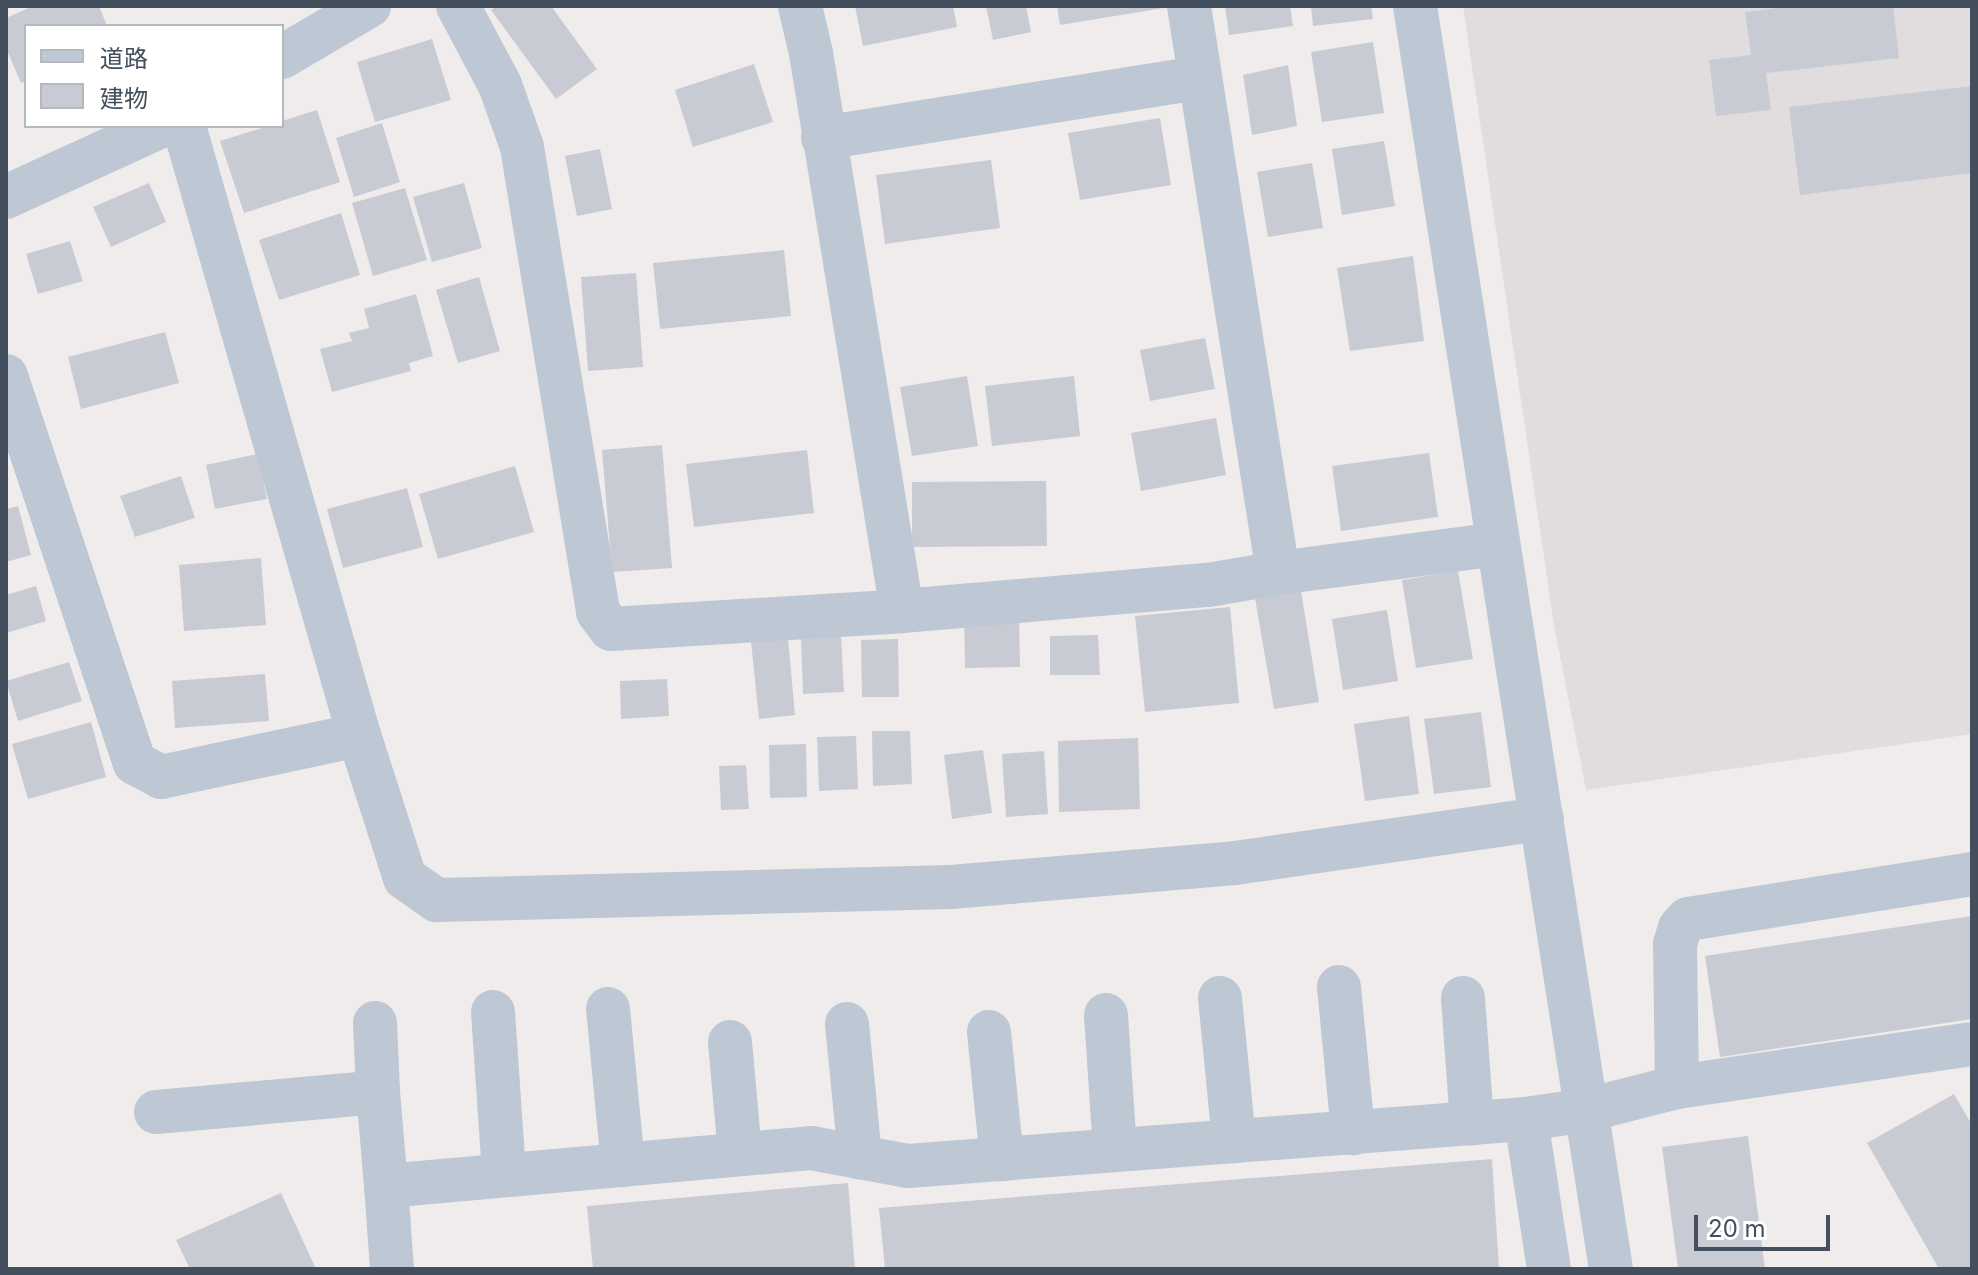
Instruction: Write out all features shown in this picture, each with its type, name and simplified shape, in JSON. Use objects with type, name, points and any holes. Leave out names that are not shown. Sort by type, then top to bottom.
[{"type":"street","points":[[284,56],[369,6]]},
{"type":"street","points":[[458,6],[500,85],[522,147],[598,612],[611,629],[902,611],[1208,585],[1497,544]]},
{"type":"street","points":[[800,6],[902,611]]},
{"type":"street","points":[[1189,6],[1278,573]]},
{"type":"street","points":[[1415,6],[1611,1269]]},
{"type":"street","points":[[823,138],[1199,78]]},
{"type":"street","points":[[6,197],[157,128]]},
{"type":"street","points":[[185,128],[359,735],[405,878],[437,900],[951,887],[1235,863],[1542,819]]},
{"type":"street","points":[[6,376],[135,763],[161,777],[359,735]]},
{"type":"street","points":[[1677,1087],[1675,944],[1680,928],[1688,919],[1972,874]]},
{"type":"street","points":[[1339,987],[1353,1133]]},
{"type":"street","points":[[1220,998],[1234,1141]]},
{"type":"street","points":[[1463,998],[1472,1124]]},
{"type":"street","points":[[608,1009],[623,1165]]},
{"type":"street","points":[[493,1012],[504,1175]]},
{"type":"street","points":[[1106,1015],[1115,1150]]},
{"type":"street","points":[[375,1023],[392,1269]]},
{"type":"street","points":[[847,1024],[860,1157]]},
{"type":"street","points":[[989,1032],[1002,1159]]},
{"type":"street","points":[[730,1042],[740,1154]]},
{"type":"street","points":[[386,1186],[811,1148],[908,1166],[1472,1124],[1587,1110],[1677,1087],[1972,1044]]},
{"type":"street","points":[[156,1112],[378,1092]]},
{"type":"street","points":[[1526,1119],[1549,1269]]},
{"type":"shaded area","points":[[1463,6],[1972,6],[1972,734],[1586,790],[1554,625]]},
{"type":"building","points":[[33,6],[99,6],[106,24],[24,24],[24,82],[21,83],[6,48],[6,18]]},
{"type":"building","points":[[497,6],[551,6],[597,69],[556,99],[491,10]]},
{"type":"building","points":[[855,6],[953,6],[957,27],[863,46]]},
{"type":"building","points":[[986,6],[1026,6],[1031,32],[993,40]]},
{"type":"building","points":[[1057,6],[1164,6],[1164,8],[1060,25]]},
{"type":"building","points":[[1225,6],[1290,6],[1293,26],[1229,35]]},
{"type":"building","points":[[1311,6],[1371,6],[1373,19],[1313,26]]},
{"type":"building","points":[[1794,6],[1893,6],[1899,58],[1766,73],[1771,110],[1716,116],[1709,60],[1751,55],[1745,12]]},
{"type":"building","points":[[432,39],[451,100],[375,122],[357,62]]},
{"type":"building","points":[[1373,42],[1384,113],[1322,122],[1311,52]]},
{"type":"building","points":[[754,64],[773,122],[693,147],[675,90]]},
{"type":"building","points":[[1288,65],[1297,126],[1252,135],[1243,75]]},
{"type":"building","points":[[1972,86],[1972,173],[1800,195],[1789,107]]},
{"type":"building","points":[[317,110],[340,182],[244,213],[220,141],[262,128],[284,128],[284,120]]},
{"type":"building","points":[[1160,118],[1171,185],[1080,200],[1068,133]]},
{"type":"building","points":[[382,123],[400,182],[354,197],[336,138]]},
{"type":"building","points":[[1384,141],[1395,206],[1342,215],[1332,149]]},
{"type":"building","points":[[600,149],[612,209],[577,216],[565,156]]},
{"type":"building","points":[[991,160],[1000,228],[885,244],[876,175]]},
{"type":"building","points":[[1312,163],[1323,228],[1268,237],[1257,172]]},
{"type":"building","points":[[149,183],[166,222],[111,247],[93,207]]},
{"type":"building","points":[[464,183],[482,248],[432,262],[413,197]]},
{"type":"building","points":[[405,188],[427,260],[373,276],[352,203]]},
{"type":"building","points":[[341,213],[360,275],[279,300],[259,240]]},
{"type":"building","points":[[70,241],[83,281],[38,294],[26,254]]},
{"type":"building","points":[[784,250],[791,316],[660,329],[653,263]]},
{"type":"building","points":[[1413,256],[1424,341],[1350,351],[1337,268]]},
{"type":"building","points":[[636,273],[643,367],[588,371],[581,277]]},
{"type":"building","points":[[479,277],[500,351],[458,363],[436,290]]},
{"type":"building","points":[[416,294],[433,356],[409,363],[411,371],[332,392],[320,349],[352,341],[349,333],[369,328],[364,309]]},
{"type":"building","points":[[165,332],[179,383],[81,409],[68,357]]},
{"type":"building","points":[[1205,338],[1215,389],[1150,401],[1140,350]]},
{"type":"building","points":[[967,376],[978,446],[912,456],[900,387]]},
{"type":"building","points":[[1074,376],[1080,436],[992,446],[985,386]]},
{"type":"building","points":[[1216,418],[1226,475],[1141,491],[1131,433]]},
{"type":"building","points":[[662,445],[672,568],[612,572],[602,450]]},
{"type":"building","points":[[807,450],[814,513],[694,527],[686,464]]},
{"type":"building","points":[[1429,453],[1438,517],[1341,531],[1332,466]]},
{"type":"building","points":[[257,454],[267,499],[215,509],[206,465]]},
{"type":"building","points":[[515,466],[534,532],[438,559],[419,494]]},
{"type":"building","points":[[181,476],[195,518],[135,537],[120,496]]},
{"type":"building","points":[[1046,481],[1047,546],[912,547],[912,482]]},
{"type":"building","points":[[407,488],[423,547],[343,568],[327,509]]},
{"type":"building","points":[[18,506],[31,555],[6,562],[6,509]]},
{"type":"building","points":[[261,558],[266,625],[184,631],[179,565]]},
{"type":"building","points":[[1458,571],[1473,659],[1416,668],[1402,580]]},
{"type":"building","points":[[36,586],[46,621],[6,633],[6,595]]},
{"type":"building","points":[[1301,591],[1319,702],[1274,709],[1255,598]]},
{"type":"building","points":[[1230,607],[1239,703],[1145,712],[1135,616]]},
{"type":"building","points":[[1387,610],[1398,681],[1343,690],[1332,619]]},
{"type":"building","points":[[1019,612],[1020,667],[965,668],[964,613]]},
{"type":"building","points":[[841,634],[844,692],[803,694],[801,636]]},
{"type":"building","points":[[1098,635],[1100,675],[1050,675],[1050,636]]},
{"type":"building","points":[[788,639],[795,715],[759,719],[751,642]]},
{"type":"building","points":[[898,639],[899,697],[862,697],[861,640]]},
{"type":"building","points":[[69,662],[82,701],[18,721],[6,681]]},
{"type":"building","points":[[265,674],[269,721],[175,728],[172,681]]},
{"type":"building","points":[[667,679],[669,716],[621,719],[620,681]]},
{"type":"building","points":[[1481,712],[1491,787],[1434,794],[1424,719]]},
{"type":"building","points":[[1409,716],[1419,794],[1365,801],[1354,724]]},
{"type":"building","points":[[91,722],[106,777],[28,799],[12,744]]},
{"type":"building","points":[[872,731],[910,731],[912,784],[873,786]]},
{"type":"building","points":[[856,736],[858,789],[819,791],[817,737]]},
{"type":"building","points":[[1138,738],[1140,809],[1059,812],[1058,741]]},
{"type":"building","points":[[806,744],[807,797],[770,798],[769,745]]},
{"type":"building","points":[[983,750],[992,813],[952,819],[944,755]]},
{"type":"building","points":[[1044,751],[1048,814],[1006,817],[1002,754]]},
{"type":"building","points":[[746,765],[749,809],[721,810],[719,766]]},
{"type":"building","points":[[1972,916],[1972,1019],[1720,1057],[1705,956]]},
{"type":"building","points":[[1954,1094],[1972,1125],[1972,1269],[1939,1269],[1867,1143]]},
{"type":"building","points":[[1748,1136],[1765,1269],[1678,1269],[1662,1147]]},
{"type":"building","points":[[1492,1159],[1499,1269],[885,1269],[879,1208]]},
{"type":"building","points":[[848,1183],[855,1269],[593,1269],[587,1206]]},
{"type":"building","points":[[281,1193],[316,1269],[190,1269],[176,1240]]}]
